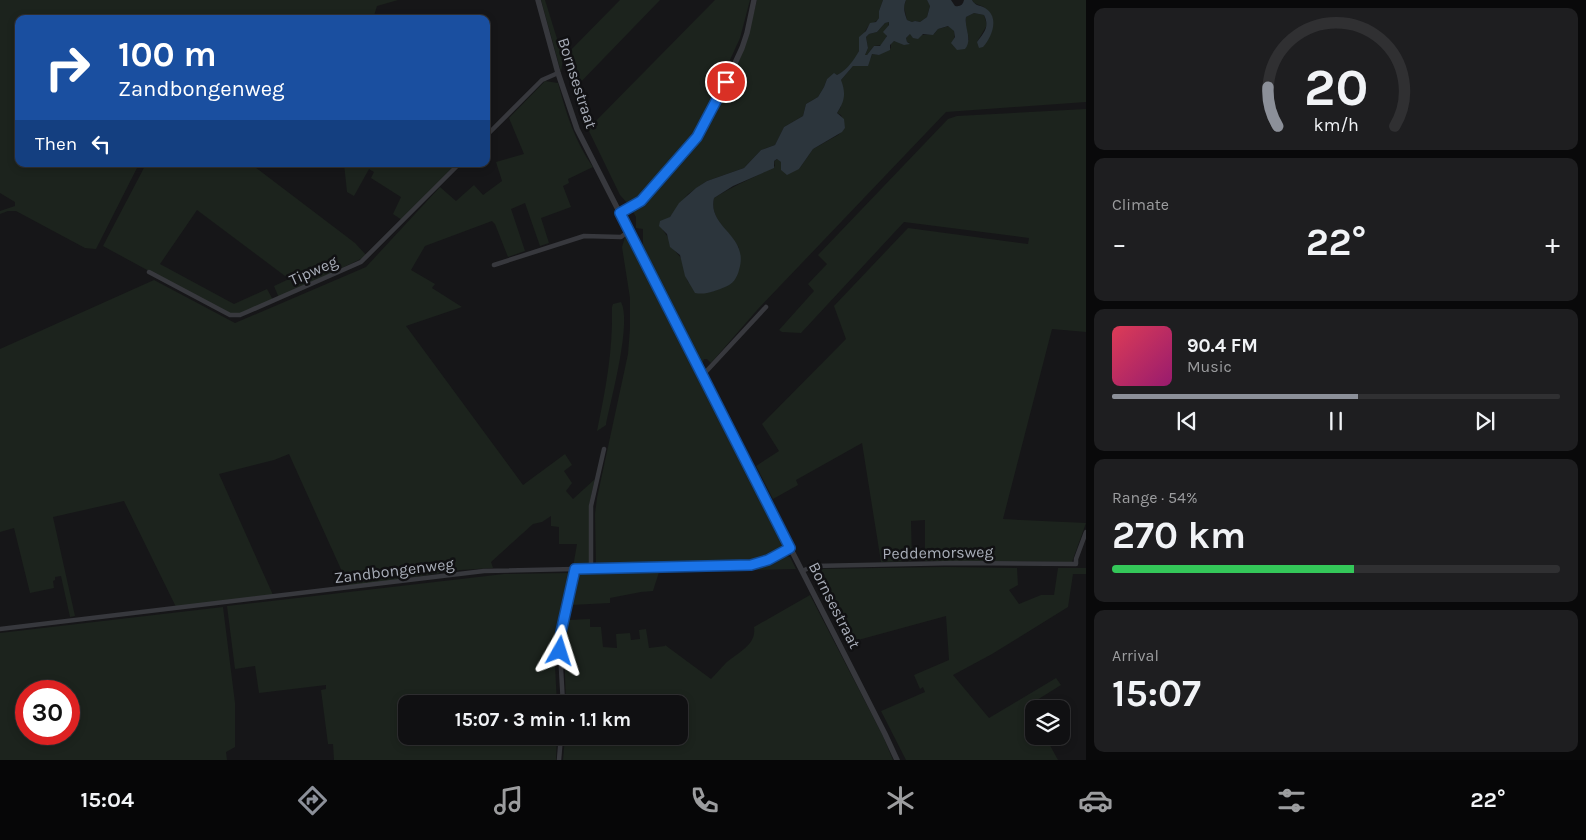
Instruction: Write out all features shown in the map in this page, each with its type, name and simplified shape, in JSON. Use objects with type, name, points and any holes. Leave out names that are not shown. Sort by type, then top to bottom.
[{"type":"street","name":"Bornsestraat","points":[[538,0],[558,73],[577,129],[897,760]]},
{"type":"street","points":[[620,213],[641,201],[697,137],[718,100],[742,48],[754,0]]},
{"type":"street","points":[[490,132],[542,80],[558,73]]},
{"type":"street","name":"Tipweg","points":[[149,272],[230,315],[240,315],[361,262],[456,167]]},
{"type":"street","points":[[494,265],[584,236],[622,238],[629,231]]},
{"type":"street","points":[[702,376],[766,308]]},
{"type":"street","points":[[591,569],[591,506],[604,449]]},
{"type":"street","name":"Peddemorsweg","points":[[802,571],[814,566],[956,563],[1076,564],[1086,532]]},
{"type":"street","name":"Zandbongenweg","points":[[0,629],[484,571],[751,565],[768,560],[790,548]]},
{"type":"street","points":[[562,695],[561,632],[575,569]]},
{"type":"street","points":[[559,760],[560,745]]},
{"type":"shaded area","points":[[0,0],[398,0],[377,6],[374,15],[15,15],[15,167],[137,167],[96,249],[85,248],[16,211],[0,214],[0,211],[15,206],[15,202],[0,193]]},
{"type":"shaded area","points":[[541,0],[545,0],[563,58],[561,72]]},
{"type":"shaded area","points":[[620,0],[660,0],[573,90],[567,54]]},
{"type":"shaded area","points":[[715,0],[750,0],[740,38],[700,126],[639,199],[629,205],[620,195],[588,129]]},
{"type":"shaded area","points":[[757,0],[883,0],[879,11],[879,18],[868,26],[865,31],[859,51],[853,62],[841,73],[834,74],[827,79],[818,97],[806,104],[803,116],[784,127],[775,145],[761,150],[744,168],[707,181],[688,194],[670,217],[663,230],[669,239],[670,245],[681,258],[688,282],[711,292],[719,289],[739,248],[717,219],[713,205],[714,198],[775,166],[774,161],[778,159],[799,169],[813,149],[838,135],[845,128],[841,115],[837,113],[841,107],[841,80],[853,66],[871,58],[872,54],[879,55],[891,48],[891,43],[894,41],[910,43],[907,42],[906,38],[910,34],[934,34],[938,29],[949,26],[954,32],[953,41],[969,40],[966,17],[974,13],[984,15],[987,25],[977,42],[991,33],[984,7],[974,3],[972,0],[1086,0],[1086,102],[946,112],[758,309],[711,363],[704,359],[701,368],[664,296],[643,246],[643,229],[636,228],[636,217],[632,210],[643,203],[700,138],[747,38]]},
{"type":"shaded area","points":[[883,0],[906,0],[904,10],[907,20],[920,22],[927,17],[930,6],[927,0],[951,0],[955,6],[960,6],[964,0],[972,0],[990,12],[993,22],[992,33],[983,47],[979,48],[977,42],[985,29],[986,19],[984,15],[974,13],[966,17],[968,41],[965,49],[957,50],[951,43],[955,37],[954,31],[948,26],[938,29],[933,35],[923,34],[918,39],[913,38],[910,34],[906,38],[910,44],[904,45],[894,41],[890,45],[890,50],[879,55],[872,54],[868,66],[853,66],[841,80],[844,97],[837,113],[844,119],[845,128],[842,132],[813,149],[799,169],[787,175],[781,170],[781,162],[777,159],[774,161],[774,168],[733,186],[714,198],[716,217],[739,248],[741,258],[739,270],[737,276],[728,286],[710,292],[695,293],[685,276],[680,255],[670,247],[667,234],[659,226],[660,221],[670,217],[679,203],[696,188],[707,181],[744,168],[761,150],[775,145],[784,127],[803,116],[806,104],[818,97],[827,79],[834,73],[837,75],[841,73],[852,61],[859,51],[859,37],[866,31],[870,23],[876,22],[879,18],[879,11]],"holes":[[[889,22],[889,25],[883,32],[887,36],[880,46],[874,46],[865,55],[868,48],[866,37],[877,32],[885,23]]]},
{"type":"shaded area","points":[[906,0],[927,0],[930,5],[927,17],[920,22],[907,20],[904,7]]},
{"type":"shaded area","points":[[889,22],[886,38],[882,45],[874,46],[865,55],[868,48],[866,37],[877,32],[885,23]]},
{"type":"shaded area","points":[[545,81],[558,83],[572,127],[581,148],[593,167],[568,179],[569,183],[563,186],[571,207],[541,218],[549,243],[540,246],[525,203],[511,209],[525,251],[508,257],[495,224],[492,221],[425,246],[411,270],[435,284],[432,288],[462,307],[406,326],[523,485],[565,454],[572,465],[564,471],[572,483],[566,491],[573,499],[595,479],[589,506],[589,567],[573,567],[577,544],[559,544],[559,527],[551,526],[551,516],[542,522],[533,524],[491,562],[493,568],[460,570],[349,587],[289,454],[274,460],[219,474],[273,595],[176,607],[124,501],[53,517],[75,616],[70,617],[61,576],[55,577],[53,581],[54,588],[30,593],[14,528],[0,532],[0,349],[154,280],[235,323],[366,267],[440,187],[456,201],[474,185],[483,195],[502,181],[496,162],[524,154],[509,118]]},
{"type":"shaded area","points":[[1086,109],[1086,332],[1052,329],[1003,519],[1086,523],[1072,562],[925,561],[925,520],[911,521],[912,561],[881,562],[862,443],[796,480],[798,485],[773,499],[756,466],[779,451],[762,424],[846,339],[834,306],[908,228],[1028,244],[1029,238],[904,222],[801,333],[782,332],[779,330],[814,291],[808,284],[827,264],[818,255],[948,119],[957,116]]},
{"type":"shaded area","points":[[144,167],[255,167],[355,243],[367,256],[279,298],[274,286],[289,279],[197,210],[160,264],[234,304],[267,289],[273,300],[240,314],[226,313],[103,246]]},
{"type":"shaded area","points":[[344,167],[453,167],[402,220],[393,214],[401,197],[371,178],[374,172],[369,169],[354,196],[347,192]]},
{"type":"shaded area","points":[[625,237],[630,239],[785,547],[759,563],[596,567],[595,514],[597,498],[628,354],[630,298],[622,247]]},
{"type":"shaded area","points":[[621,302],[624,312],[624,326],[620,362],[606,425],[597,431],[608,369],[612,307],[613,304]]},
{"type":"shaded area","points":[[786,556],[790,557],[796,569],[756,570],[767,566]]},
{"type":"shaded area","points":[[1017,568],[1018,585],[1009,590],[1019,604],[1041,595],[1054,595],[1058,568],[1086,568],[1086,574],[1073,574],[1068,607],[992,654],[953,675],[989,718],[1056,678],[1061,685],[1037,700],[1025,700],[1025,745],[1050,745],[1058,760],[906,760],[881,711],[925,692],[923,687],[920,689],[914,675],[949,660],[946,616],[847,643],[811,569]]},
{"type":"shaded area","points":[[659,572],[653,591],[610,598],[610,603],[571,605],[578,573]]},
{"type":"shaded area","points":[[569,573],[554,647],[557,695],[398,695],[398,745],[557,745],[556,760],[334,760],[333,744],[328,744],[321,690],[326,689],[326,685],[259,693],[255,666],[235,669],[227,606],[504,574]]},
{"type":"shaded area","points":[[810,595],[883,736],[893,760],[563,760],[564,745],[688,745],[688,695],[566,695],[564,647],[567,620],[590,619],[590,627],[601,627],[603,647],[617,648],[616,634],[630,633],[631,640],[640,639],[639,630],[646,629],[649,648],[665,645],[711,679],[725,664],[749,644],[754,634],[754,627]]},
{"type":"shaded area","points":[[223,607],[235,703],[235,747],[226,752],[227,760],[0,760],[0,633]]},
{"type":"route","points":[[560,651],[561,632],[575,569],[751,565],[768,560],[790,548],[620,213],[641,201],[697,137],[726,82]]}]
